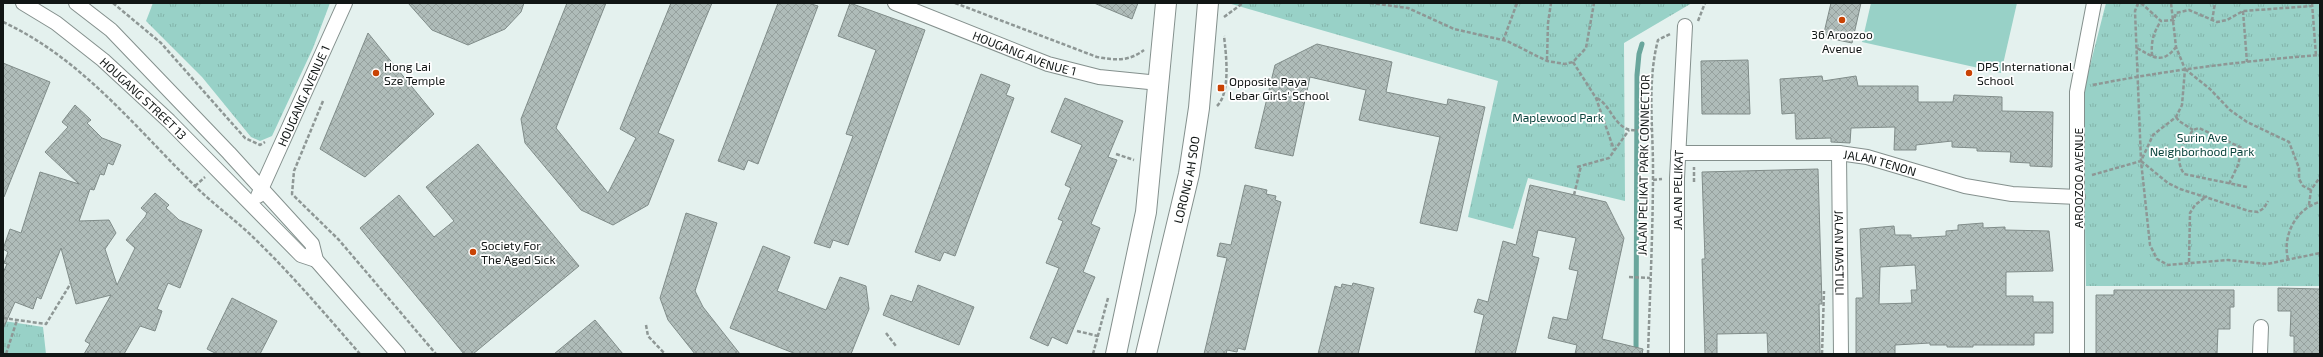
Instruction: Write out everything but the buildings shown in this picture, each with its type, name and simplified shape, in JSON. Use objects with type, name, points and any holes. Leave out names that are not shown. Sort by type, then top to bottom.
[{"type":"main road","points":[[1116,354],[1146,212],[1166,3]]},
{"type":"main road","name":"LORONG AH SOO","points":[[1146,354],[1168,267],[1193,150],[1216,7]]},
{"type":"main road","points":[[1136,263],[1140,280],[1150,287],[1158,283],[1168,267]]},
{"type":"street","name":"HOUGANG STREET 13","points":[[23,3],[56,23],[94,51],[169,121],[252,207]]},
{"type":"street","name":"HOUGANG STREET 13","points":[[76,3],[111,30],[184,105],[261,189]]},
{"type":"street","name":"HOUGANG AVENUE 1","points":[[252,207],[346,3]]},
{"type":"street","name":"HOUGANG AVENUE 1","points":[[896,3],[1048,64],[1099,77],[1159,83]]},
{"type":"street","name":"AROOZOO AVENUE","points":[[2077,354],[2077,92],[2094,3]]},
{"type":"street","name":"JALAN PELIKAT","points":[[1677,354],[1678,153],[1685,26]]},
{"type":"street","points":[[169,121],[184,105]]},
{"type":"street","name":"JALAN TENON","points":[[1678,153],[1839,153],[1867,157],[1965,186],[2012,194],[2078,197]]},
{"type":"street","name":"JALAN MASTULI","points":[[1839,153],[1840,354]]},
{"type":"street","points":[[261,189],[312,244],[316,260],[398,354]]},
{"type":"street","points":[[252,207],[300,255],[316,260]]},
{"type":"street","points":[[2260,328],[2260,354]]},
{"type":"path","points":[[114,3],[161,43],[245,138],[260,145]]},
{"type":"path","points":[[955,3],[1097,57],[1121,61],[1137,56],[1150,46]]},
{"type":"path","points":[[1370,3],[1408,8],[1454,29],[1503,41],[1547,61],[1555,63],[1573,62],[1580,56],[1588,42],[1594,3]]},
{"type":"path","points":[[1503,41],[1517,3]]},
{"type":"path","points":[[1547,61],[1551,3]]},
{"type":"path","name":"JALAN PELIKAT PARK CONNECTOR","points":[[1648,354],[1653,129],[1651,95],[1654,56],[1658,40],[1700,20],[1705,3]]},
{"type":"path","points":[[2174,20],[2161,21],[2139,3],[2135,11],[2136,47],[2139,75],[2141,161],[2150,245],[2153,254],[2157,259],[2168,265],[2189,262],[2228,260],[2257,264],[2320,253]]},
{"type":"path","points":[[2088,176],[2141,161],[2153,135],[2176,117],[2182,105],[2185,69],[2176,47],[2171,3]]},
{"type":"path","points":[[2212,20],[2215,3]]},
{"type":"path","points":[[2174,20],[2176,13],[2189,10],[2217,22],[2227,20],[2243,12],[2312,4],[2316,56]]},
{"type":"path","points":[[1216,7],[1223,25]]},
{"type":"path","points":[[2243,12],[2247,62]]},
{"type":"path","points":[[2152,56],[2151,43],[2155,30],[2161,21]]},
{"type":"path","points":[[3,22],[32,35],[76,70],[141,129],[195,186],[255,239],[298,283],[360,354]]},
{"type":"path","points":[[1213,111],[1222,101],[1227,64],[1224,33]]},
{"type":"path","points":[[2136,47],[2152,56],[2163,58],[2171,54],[2176,47]]},
{"type":"path","points":[[2090,86],[2139,75],[2320,55]]},
{"type":"path","points":[[1573,62],[1596,98],[1614,150]]},
{"type":"path","points":[[2185,69],[2210,89],[2230,110],[2247,122],[2289,142],[2299,168],[2299,179],[2303,186],[2311,190]]},
{"type":"path","points":[[1596,98],[1603,101],[1621,125],[1629,130],[1653,129]]},
{"type":"path","points":[[323,101],[294,171],[292,194],[339,240],[436,354]]},
{"type":"path","points":[[2176,117],[2179,121],[2193,130]]},
{"type":"path","points":[[2247,187],[2184,174],[2179,165],[2180,150],[2193,130],[2199,128],[2242,148],[2255,158]]},
{"type":"path","points":[[1577,167],[1609,158],[1629,130]]},
{"type":"path","points":[[2229,184],[2238,164],[2242,148]]},
{"type":"path","points":[[2141,161],[2168,183],[2180,189],[2258,212],[2264,208],[2268,201]]},
{"type":"path","points":[[1574,195],[1582,166]]},
{"type":"path","points":[[1694,167],[1702,166]]},
{"type":"path","points":[[2309,205],[2311,190],[2320,177]]},
{"type":"path","points":[[2189,262],[2190,213],[2195,205],[2207,196]]},
{"type":"path","points":[[2288,259],[2286,250],[2288,237],[2295,220],[2309,205],[2320,202]]},
{"type":"path","points":[[1629,277],[1650,278]]},
{"type":"path","points":[[3,318],[46,324],[71,283]]},
{"type":"path","points":[[4,354],[17,320]]},
{"type":"path","points":[[646,325],[648,336],[665,354]]},
{"type":"path","points":[[1077,331],[1098,336]]},
{"type":"path","points":[[886,333],[896,346]]},
{"type":"green space","points":[[153,3],[330,3],[313,48],[272,136],[260,141],[251,137],[202,77],[146,21]]},
{"type":"green space","name":"Maplewood Park","points":[[1228,3],[1692,3],[1624,43],[1625,201],[1528,178],[1513,229],[1468,217],[1498,81]]},
{"type":"green space","points":[[1871,3],[2017,3],[2001,73],[1862,42]]},
{"type":"green space","name":"Surin Ave Neighborhood Park","points":[[2106,3],[2320,3],[2320,286],[2086,286],[2083,93]]},
{"type":"green space","points":[[4,321],[43,327],[46,354],[3,354]]},
{"type":"waterway","points":[[1636,354],[1637,75],[1639,54],[1642,44]]},
{"type":"place","name":"36 Aroozoo Avenue","points":[[1842,20]]},
{"type":"place","name":"Hong Lai Sze Temple","points":[[376,73]]},
{"type":"place","name":"DPS International School","points":[[1969,73]]},
{"type":"place","name":"Opposite Paya Lebar Girls' School","points":[[1221,88]]},
{"type":"place","name":"Society For The Aged Sick","points":[[473,252]]}]
